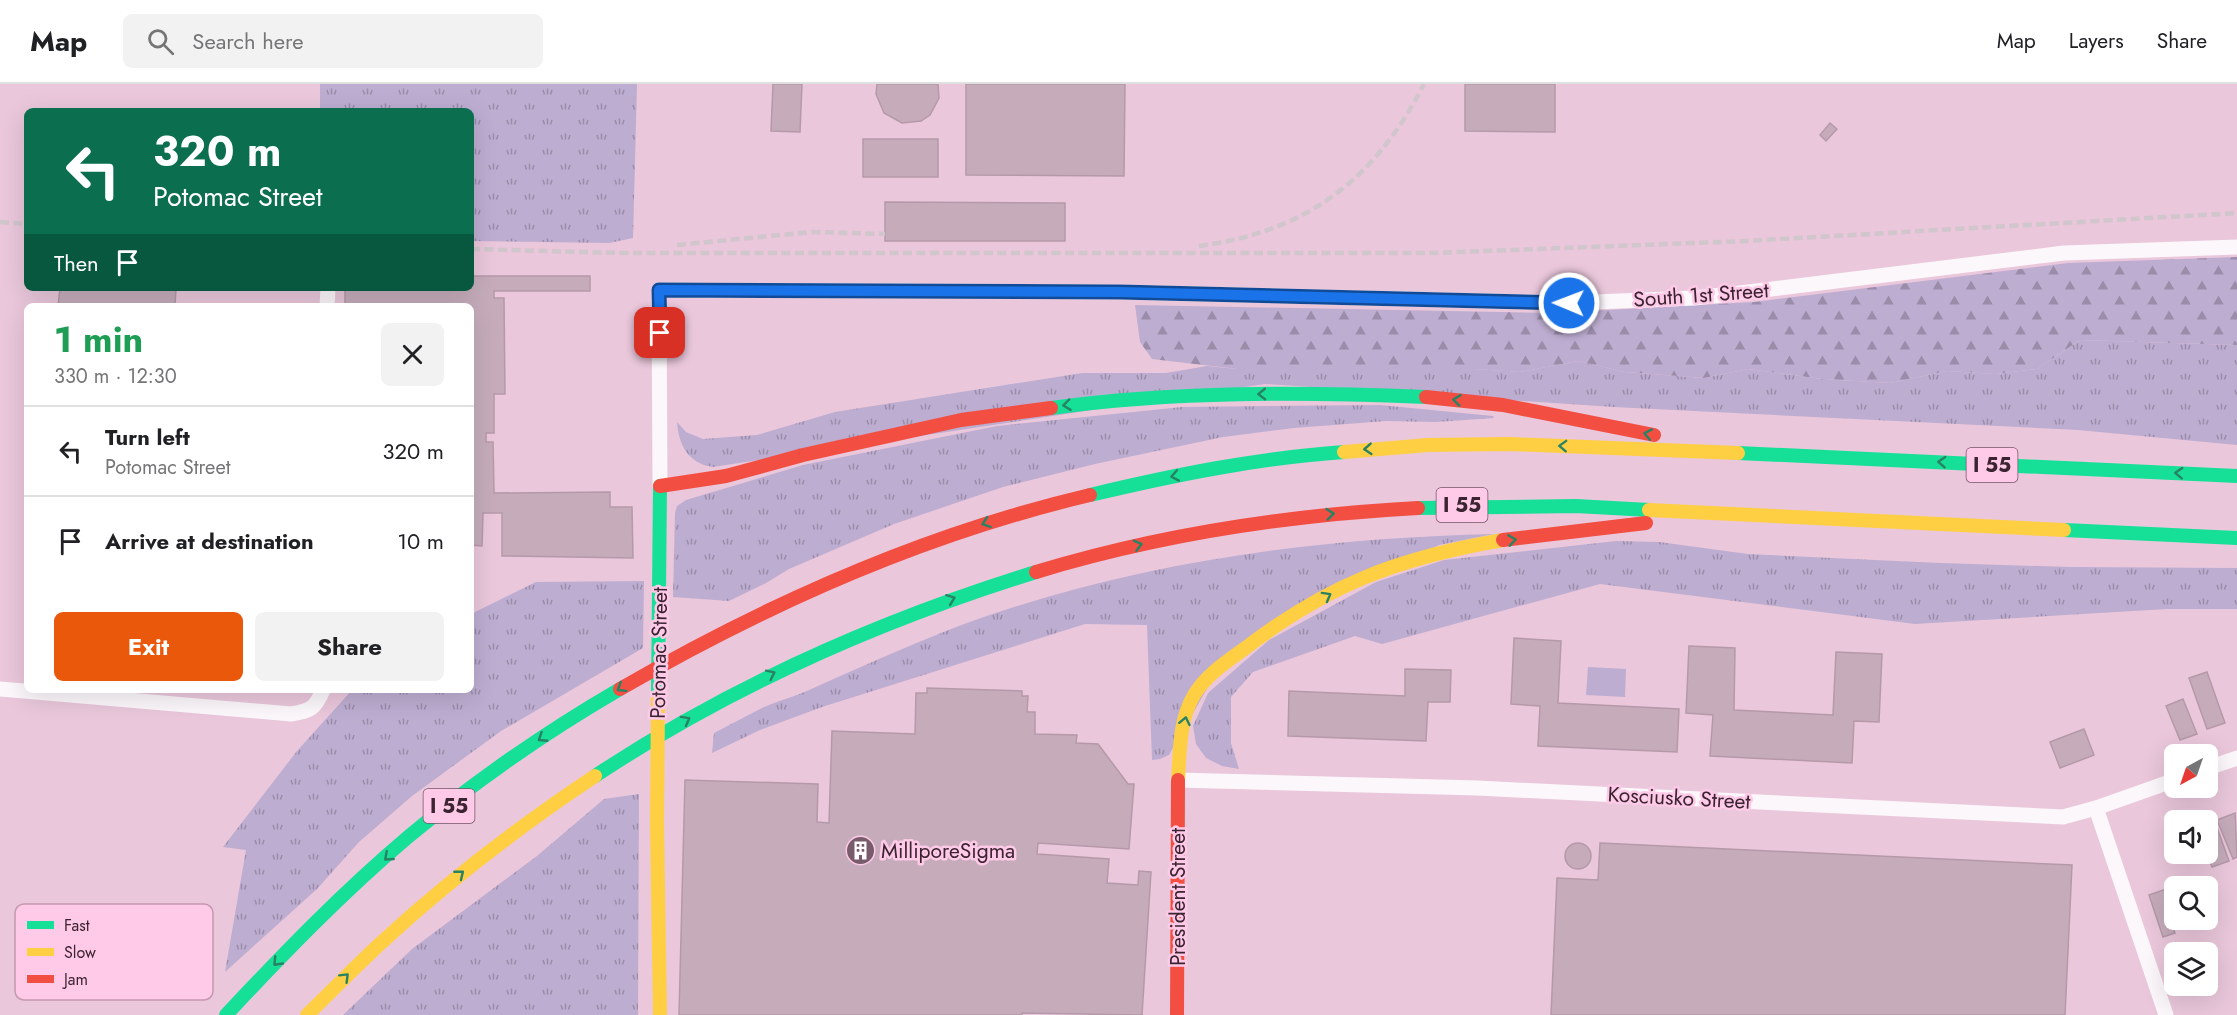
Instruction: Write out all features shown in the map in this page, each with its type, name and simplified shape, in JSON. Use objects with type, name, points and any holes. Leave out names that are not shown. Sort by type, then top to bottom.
[{"type":"main road","points":[[660,486],[726,476],[803,454],[961,420],[1071,405],[1223,395],[1319,393],[1432,397],[1503,405],[1747,453]]},
{"type":"main road","name":"I 55","points":[[226,1015],[317,920],[416,832],[471,788],[591,706],[726,628],[843,575],[905,550],[1008,516],[1109,489],[1217,468],[1323,453],[1429,445],[1534,445],[1747,453],[2237,476]]},
{"type":"main road","name":"Potomac Street","points":[[660,486],[657,823],[660,1015]]},
{"type":"main road","name":"I 55","points":[[308,1015],[383,939],[482,856],[600,772],[653,738],[719,701],[770,674],[843,641],[960,596],[1061,564],[1164,538],[1263,521],[1367,510],[1470,505],[1719,513],[2237,538]]},
{"type":"main road","name":"President Street","points":[[1177,1015],[1178,780],[1182,732],[1187,710],[1194,694],[1209,678],[1264,633],[1351,583],[1373,573],[1449,550],[1719,513]]},
{"type":"street","name":"South 1st Street","points":[[659,290],[1131,293],[1569,303],[1694,298],[2064,253],[2237,247]]},
{"type":"street","name":"Potomac Street","points":[[659,290],[660,486]]},
{"type":"street","points":[[0,689],[24,691]]},
{"type":"street","points":[[47,693],[291,714],[317,705],[322,693]]},
{"type":"street","points":[[2218,765],[2237,758]]},
{"type":"street","name":"Kosciusko Street","points":[[1178,780],[1477,788],[2062,817],[2096,808],[2164,784]]},
{"type":"street","points":[[2096,808],[2166,1015]]},
{"type":"green space","points":[[320,84],[637,84],[633,238],[609,243],[474,241],[474,108],[320,108]]},
{"type":"green space","points":[[2237,257],[2237,345],[2080,340],[2037,369],[1995,374],[1947,371],[1890,383],[1822,379],[1748,369],[1704,378],[1625,372],[1578,361],[1520,372],[1475,369],[1237,369],[1152,359],[1140,342],[1135,305],[1552,313],[1754,302],[2068,263]]},
{"type":"green space","points":[[2080,340],[2237,345],[2237,445],[2078,430],[1614,407],[1265,384],[713,467],[697,462],[686,452],[680,439],[677,422],[686,432],[703,439],[757,435],[835,412],[1082,373],[1166,373],[1207,366],[1237,369],[1475,369],[1520,372],[1578,361],[1625,372],[1704,378],[1748,369],[1822,379],[1890,383],[1947,371],[1995,374],[2037,369]]},
{"type":"green space","points":[[1380,405],[1493,416],[1494,418],[1436,422],[1386,421],[1294,428],[1223,437],[1095,464],[1003,487],[894,524],[789,569],[729,601],[673,597],[677,506],[686,500],[803,465],[997,426],[1182,407]]},
{"type":"green space","points":[[1494,534],[1439,545],[1228,652],[1169,755],[1160,759],[1152,760],[1147,625],[1085,624],[822,707],[760,730],[712,753],[714,733],[762,708],[951,629],[1016,606],[1083,587],[1150,571],[1287,549],[1356,541]]},
{"type":"green space","points":[[1616,541],[1659,542],[1748,554],[1940,563],[2070,567],[2237,568],[2237,609],[2167,609],[1915,624],[1600,584],[1382,644],[1355,636],[1253,672],[1231,697],[1231,743],[1239,769],[1222,766],[1206,758],[1196,744],[1193,726],[1208,693],[1269,640],[1376,582],[1444,560]]},
{"type":"green space","points":[[644,581],[643,648],[501,731],[412,796],[359,842],[317,889],[225,972],[246,850],[223,847],[297,751],[349,693],[474,693],[474,613],[536,582]]},
{"type":"green space","points":[[1588,667],[1626,669],[1625,697],[1586,695]]},
{"type":"green space","points":[[639,794],[638,1015],[343,1015],[412,949],[537,856],[604,799]]},
{"type":"building","points":[[773,84],[802,84],[800,132],[771,131]]},
{"type":"building","points":[[877,84],[938,84],[939,98],[930,115],[921,121],[902,123],[884,113],[876,94]]},
{"type":"building","points":[[966,84],[1125,84],[1124,176],[966,175]]},
{"type":"building","points":[[1465,84],[1555,84],[1555,132],[1465,131]]},
{"type":"building","points":[[1830,123],[1837,129],[1826,141],[1820,135]]},
{"type":"building","points":[[863,139],[938,139],[938,177],[863,177]]},
{"type":"building","points":[[885,202],[1065,203],[1065,241],[885,241]]},
{"type":"building","points":[[474,276],[590,276],[590,291],[494,291],[494,298],[504,298],[505,394],[494,394],[494,433],[486,433],[486,442],[493,442],[494,493],[610,492],[610,507],[632,507],[633,558],[502,556],[502,513],[483,513],[482,546],[474,545],[474,303],[345,303],[345,291],[474,291]]},
{"type":"building","points":[[60,291],[176,291],[175,303],[58,303]]},
{"type":"building","points":[[1514,638],[1561,641],[1558,703],[1679,709],[1677,752],[1538,746],[1540,706],[1511,704]]},
{"type":"building","points":[[1689,646],[1735,648],[1734,710],[1833,715],[1836,652],[1882,654],[1879,722],[1854,721],[1852,763],[1710,756],[1713,715],[1686,713]]},
{"type":"building","points":[[1405,669],[1451,670],[1450,702],[1428,702],[1426,741],[1288,736],[1289,691],[1405,696]]},
{"type":"building","points":[[2207,672],[2225,723],[2207,729],[2189,678]]},
{"type":"building","name":"MilliporeSigma","points":[[927,688],[1022,691],[1022,696],[1028,696],[1027,712],[1035,712],[1035,734],[1077,735],[1076,743],[1098,744],[1128,784],[1134,784],[1129,849],[1038,843],[1037,854],[1109,859],[1107,883],[1138,885],[1139,871],[1151,872],[1142,1015],[1022,1013],[1022,1015],[679,1015],[685,780],[818,784],[817,822],[829,823],[832,731],[915,734],[916,693],[927,693]]},
{"type":"building","points":[[2183,699],[2197,734],[2180,740],[2166,706]]},
{"type":"building","points":[[2084,729],[2094,755],[2060,768],[2050,742]]},
{"type":"building","points":[[2235,813],[2237,857],[2233,859],[2218,822],[2218,820]]},
{"type":"building","points":[[2218,830],[2229,861],[2212,867],[2211,864],[2218,864]]},
{"type":"building","points":[[1578,843],[1587,847],[1591,856],[1587,865],[1578,869],[1569,865],[1565,856],[1569,847]]},
{"type":"building","points":[[1600,843],[2072,865],[2065,1015],[1551,1015],[1557,878],[1598,880]]},
{"type":"building","points":[[2164,890],[2164,930],[2174,930],[2175,933],[2163,937],[2149,895]]},
{"type":"railway","points":[[1199,246],[1237,239],[1272,228],[1304,214],[1333,196],[1359,174],[1383,148],[1405,118],[1424,84]]},
{"type":"railway","points":[[474,249],[621,253],[1432,253],[1746,241],[2237,213]]},
{"type":"railway","points":[[0,222],[24,224]]},
{"type":"railway","points":[[677,245],[812,232],[885,234]]},
{"type":"traffic: fast","points":[[1051,408],[1144,398],[1238,394],[1426,397]]},
{"type":"traffic: fast","points":[[1090,495],[1216,468],[1280,458],[1344,452]]},
{"type":"traffic: fast","points":[[1738,453],[2237,476]]},
{"type":"traffic: fast","points":[[658,697],[660,486]]},
{"type":"traffic: fast","points":[[1418,508],[1576,506],[1649,510]]},
{"type":"traffic: fast","points":[[2064,530],[2237,538]]},
{"type":"traffic: fast","points":[[595,776],[699,713],[808,658],[921,611],[1036,572]]},
{"type":"traffic: fast","points":[[226,1015],[314,923],[408,837],[511,758],[620,689]]},
{"type":"traffic: slow","points":[[1344,452],[1428,445],[1510,444],[1738,453]]},
{"type":"traffic: slow","points":[[1649,510],[2064,530]]},
{"type":"traffic: slow","points":[[1178,780],[1181,736],[1189,705],[1204,681],[1230,659],[1275,626],[1306,607],[1366,577],[1430,555],[1503,540]]},
{"type":"traffic: slow","points":[[658,697],[660,1015]]},
{"type":"traffic: slow","points":[[307,1015],[433,897],[512,834],[595,776]]},
{"type":"traffic: jam","points":[[1426,397],[1503,405],[1654,435]]},
{"type":"traffic: jam","points":[[660,486],[726,476],[803,455],[961,420],[1051,408]]},
{"type":"traffic: jam","points":[[620,689],[732,628],[848,575],[967,530],[1090,495]]},
{"type":"traffic: jam","points":[[1036,572],[1130,547],[1225,528],[1369,511],[1418,508]]},
{"type":"traffic: jam","points":[[1503,540],[1646,523]]},
{"type":"traffic: jam","points":[[1177,1015],[1178,780]]},
{"type":"place","name":"MilliporeSigma","points":[[860,851]]},
{"type":"route","points":[[660,333],[659,290],[1120,292],[1569,303]]}]
